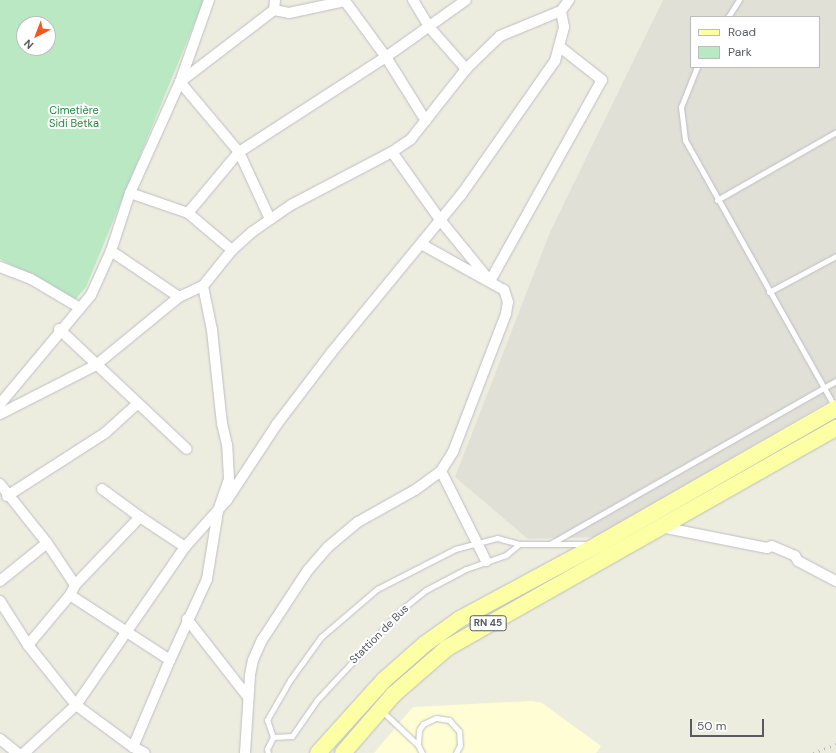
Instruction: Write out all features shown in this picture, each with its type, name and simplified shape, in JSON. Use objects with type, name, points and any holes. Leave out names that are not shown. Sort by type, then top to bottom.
[{"type":"main road","name":"RN 45","points":[[343,753],[380,708],[446,648],[836,408]]},
{"type":"main road","name":"RN 45","points":[[318,753],[384,680],[440,633],[460,619],[599,544],[655,520],[836,428]]},
{"type":"street","points":[[0,404],[59,329],[91,295],[111,251],[130,193],[180,82],[209,0]]},
{"type":"street","points":[[413,0],[430,28],[466,69]]},
{"type":"street","points":[[188,213],[239,152],[430,28],[466,0]]},
{"type":"street","points":[[0,414],[96,365],[180,297],[203,286],[232,250],[270,219],[290,205],[392,152],[411,139],[466,69],[500,36],[561,11],[569,0]]},
{"type":"street","points":[[180,82],[275,5],[289,13],[345,1],[386,57],[426,121]]},
{"type":"street","points":[[24,753],[76,704],[124,632],[184,547],[218,511],[277,424],[331,352],[441,221],[519,115],[555,61],[560,47],[564,27],[561,11]]},
{"type":"street","points":[[490,281],[602,80],[560,47]]},
{"type":"street","points":[[180,82],[239,152],[270,219]]},
{"type":"street","points":[[392,152],[441,221],[490,281]]},
{"type":"street","points":[[130,193],[188,213],[232,250]]},
{"type":"street","points":[[245,753],[248,697],[253,660],[257,649],[294,590],[319,556],[358,522],[430,481],[441,471],[453,452],[506,314],[507,295],[504,290],[421,244]]},
{"type":"street","points":[[111,251],[180,297]]},
{"type":"street","points":[[0,267],[31,279],[80,308]]},
{"type":"street","points":[[133,748],[187,619],[207,579],[218,511],[229,479],[227,444],[222,424],[212,330],[203,286]]},
{"type":"street","points":[[59,329],[136,404],[187,449]]},
{"type":"street","points":[[7,496],[104,433],[136,404]]},
{"type":"street","points":[[441,471],[486,561]]},
{"type":"street","points":[[0,484],[7,496],[47,543],[75,585]]},
{"type":"street","points":[[102,489],[184,547]]},
{"type":"street","points":[[28,645],[70,595],[75,585],[140,517]]},
{"type":"street","points":[[655,520],[767,548],[770,552],[798,561],[836,581]]},
{"type":"street","points":[[0,581],[47,543]]},
{"type":"street","points":[[70,595],[124,632],[170,660]]},
{"type":"street","points":[[0,601],[28,645],[76,704],[133,748],[145,753]]},
{"type":"street","points":[[187,619],[248,697]]},
{"type":"street","points":[[0,739],[17,753]]},
{"type":"lane","points":[[729,16],[739,0]]},
{"type":"lane","points":[[697,68],[681,108],[681,125],[691,154],[836,408]]},
{"type":"lane","points":[[717,200],[836,132]]},
{"type":"lane","points":[[769,292],[836,256]]},
{"type":"lane","points":[[549,544],[836,381]]},
{"type":"lane","points":[[267,753],[273,737],[267,720],[290,680],[321,637],[377,589],[455,549],[497,538],[519,544],[599,544]]},
{"type":"lane","name":"Stattion de Bus","points":[[273,737],[292,736],[317,700],[401,610],[426,590],[486,561],[506,555],[519,544]]},
{"type":"lane","points":[[380,708],[418,745],[422,753]]},
{"type":"lane","points":[[418,745],[419,730],[423,724],[429,720],[443,718],[455,725],[459,731],[460,745],[456,753]]},
{"type":"shaded area","points":[[663,0],[836,0],[836,397],[596,537],[528,539],[455,477],[550,232]]},
{"type":"shaded area","points":[[532,701],[542,703],[601,746],[596,753],[374,753],[413,707]]},
{"type":"green space","name":"Cimetière Sidi Betka","points":[[0,0],[204,0],[86,287],[75,300],[0,259]]},
{"type":"railway","points":[[813,753],[836,744]]}]
